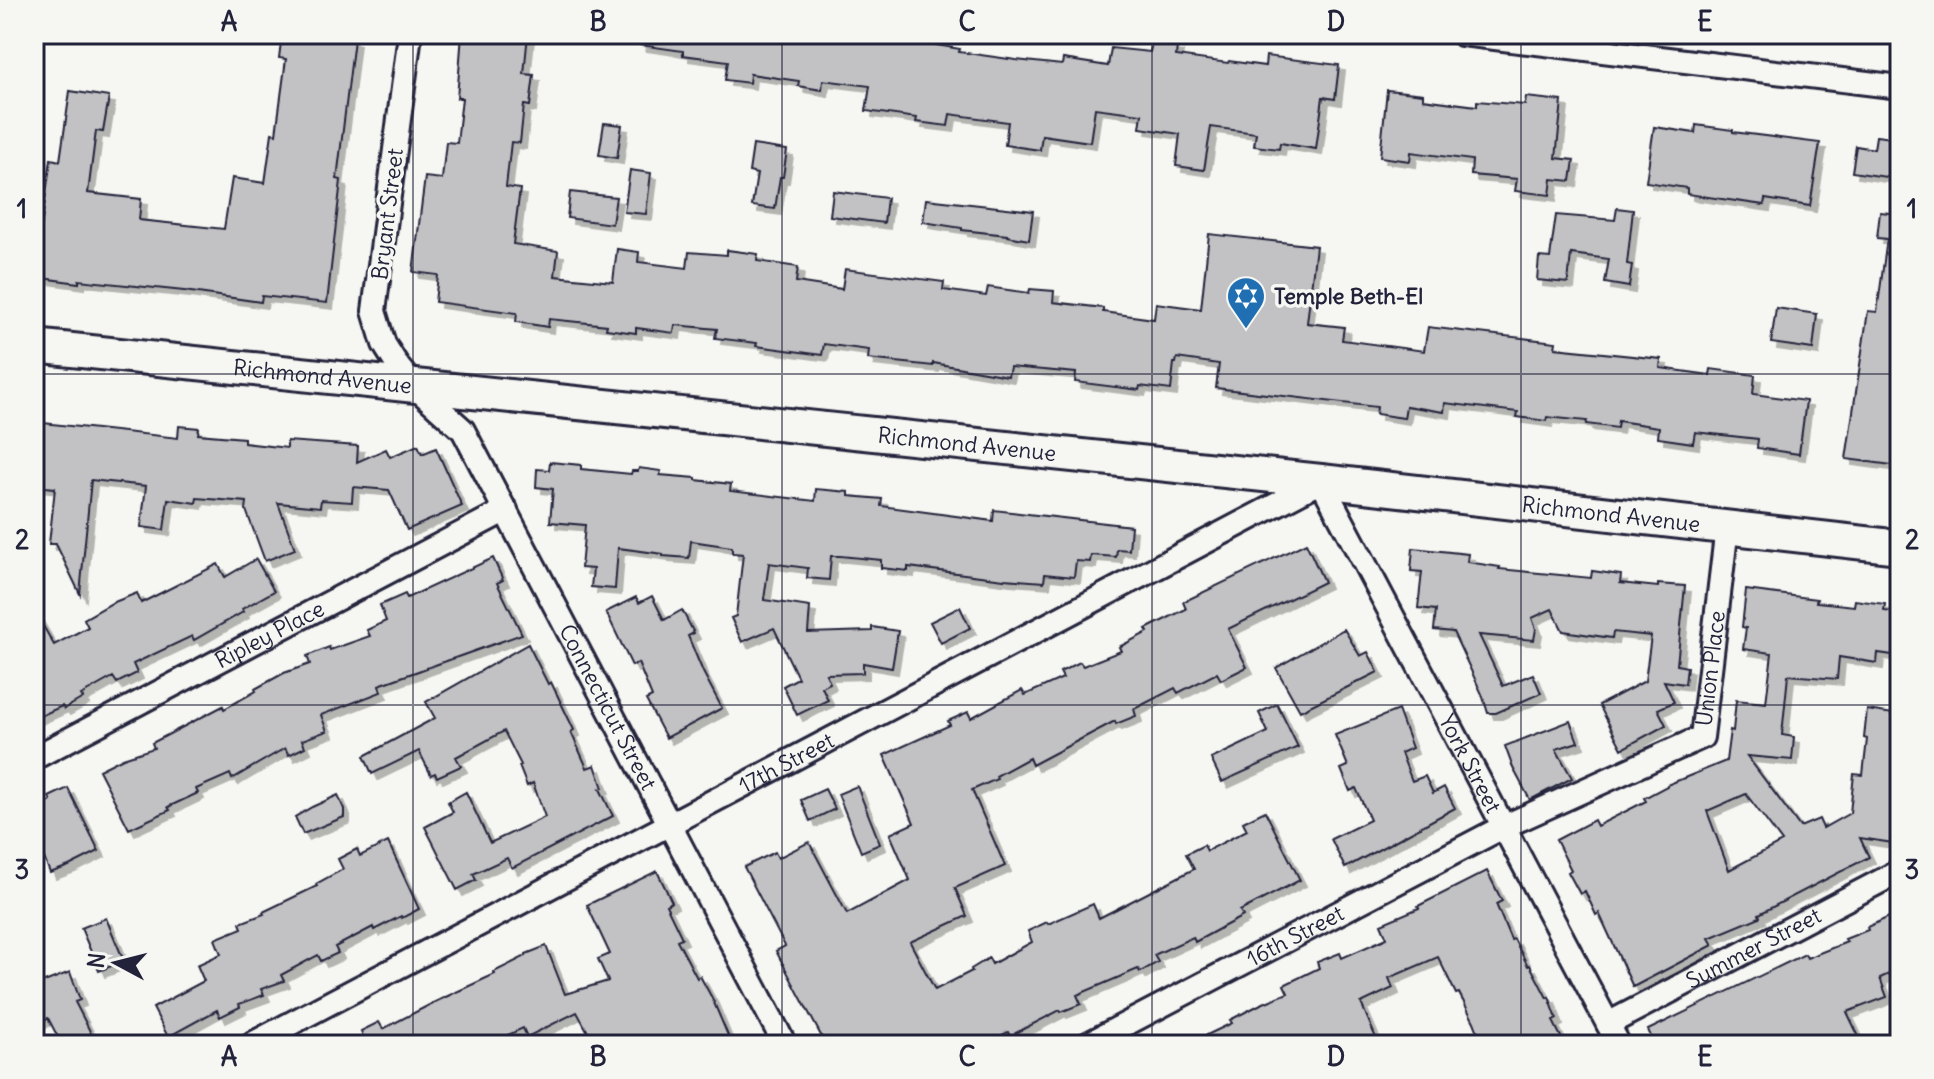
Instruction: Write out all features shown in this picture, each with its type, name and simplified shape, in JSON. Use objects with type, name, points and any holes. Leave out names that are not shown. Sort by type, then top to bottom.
[{"type":"street","name":"Bryant Street","points":[[410,34],[374,311],[384,344],[412,384]]},
{"type":"street","points":[[1462,34],[1900,87]]},
{"type":"street","name":"Richmond Avenue","points":[[34,346],[1321,481],[1900,547]]},
{"type":"street","name":"Connecticut Street","points":[[412,384],[463,430],[785,1045]]},
{"type":"street","name":"17th Street","points":[[250,1045],[1321,481]]},
{"type":"street","name":"York Street","points":[[1321,481],[1619,1045]]},
{"type":"street","name":"Ripley Place","points":[[34,758],[506,510]]},
{"type":"street","name":"Union Place","points":[[1503,827],[1702,737],[1727,527]]},
{"type":"street","name":"16th Street","points":[[1086,1045],[1503,827]]},
{"type":"street","name":"Summer Street","points":[[1608,1024],[1900,871]]},
{"type":"building","points":[[282,34],[354,39],[337,179],[341,180],[327,303],[262,296],[261,302],[184,291],[34,277],[51,159],[60,161],[70,91],[109,97],[103,132],[96,131],[88,193],[141,199],[139,220],[224,229],[232,178],[265,183],[272,133],[276,134],[286,59],[279,58]]},
{"type":"building","points":[[462,34],[528,34],[524,74],[534,75],[530,106],[524,105],[520,143],[511,142],[506,187],[520,189],[513,244],[558,251],[555,276],[613,282],[617,249],[639,252],[638,262],[687,268],[689,252],[727,255],[727,250],[758,254],[757,261],[798,267],[796,282],[842,289],[845,269],[944,282],[943,290],[986,296],[988,287],[1029,293],[1030,289],[1054,291],[1053,302],[1154,319],[1156,303],[1201,309],[1209,234],[1316,246],[1307,323],[1344,327],[1342,340],[1424,351],[1428,327],[1556,342],[1555,348],[1661,359],[1660,368],[1710,375],[1711,369],[1755,375],[1753,394],[1806,401],[1799,454],[1757,448],[1758,439],[1695,432],[1693,443],[1658,438],[1659,427],[1618,421],[1617,428],[1547,417],[1546,421],[1517,417],[1518,412],[1445,403],[1444,412],[1406,406],[1404,418],[1376,414],[1377,407],[1216,388],[1219,364],[1177,358],[1171,390],[1140,386],[1139,390],[1075,382],[1076,373],[1010,367],[1008,376],[933,363],[933,366],[868,359],[869,350],[824,344],[822,355],[756,346],[757,343],[715,338],[717,329],[675,325],[674,333],[636,328],[636,333],[606,329],[607,325],[549,319],[548,327],[516,322],[517,313],[435,302],[438,275],[413,272],[425,177],[442,179],[446,142],[457,143],[462,98],[457,98]]},
{"type":"building","points":[[641,34],[872,34],[1016,60],[1062,65],[1063,59],[1108,66],[1111,48],[1150,52],[1152,43],[1177,46],[1176,56],[1228,63],[1265,66],[1266,56],[1339,65],[1335,99],[1323,97],[1316,149],[1280,143],[1279,149],[1254,146],[1256,133],[1211,127],[1204,170],[1176,166],[1180,134],[1140,128],[1142,114],[1095,108],[1090,142],[1042,135],[1040,150],[1005,145],[1008,122],[950,114],[948,126],[866,111],[870,86],[823,80],[822,90],[798,86],[799,81],[750,74],[749,83],[725,80],[728,61],[640,45]]},
{"type":"building","points":[[1387,90],[1423,94],[1423,99],[1477,106],[1477,101],[1525,105],[1526,97],[1562,101],[1556,158],[1574,160],[1571,181],[1552,179],[1550,195],[1515,191],[1517,179],[1471,175],[1472,160],[1411,152],[1410,161],[1380,157]]},
{"type":"building","points":[[604,123],[622,125],[617,158],[599,155]]},
{"type":"building","points":[[1696,125],[1820,143],[1810,206],[1765,199],[1764,205],[1687,194],[1687,188],[1646,182],[1654,127],[1695,133]]},
{"type":"building","points":[[1876,136],[1900,139],[1900,179],[1852,172],[1856,146],[1874,149]]},
{"type":"building","points":[[753,145],[787,150],[775,209],[752,206],[757,174],[749,172]]},
{"type":"building","points":[[630,170],[651,173],[646,214],[624,212]]},
{"type":"building","points":[[833,191],[887,198],[884,223],[830,216]]},
{"type":"building","points":[[570,192],[616,197],[612,224],[567,218]]},
{"type":"building","points":[[926,199],[1033,211],[1029,240],[923,222]]},
{"type":"building","points":[[1617,208],[1633,210],[1627,264],[1632,265],[1629,287],[1605,283],[1609,259],[1571,254],[1568,283],[1537,280],[1539,257],[1550,258],[1556,215],[1615,220]]},
{"type":"building","points":[[1880,212],[1900,214],[1900,466],[1846,459],[1868,311],[1877,312],[1887,239],[1877,238]]},
{"type":"building","points":[[1776,308],[1817,314],[1813,349],[1771,343]]},
{"type":"building","points":[[34,422],[178,438],[179,426],[199,428],[198,434],[244,438],[244,443],[287,448],[287,441],[358,446],[357,462],[386,449],[390,457],[418,445],[422,454],[436,448],[462,506],[407,530],[389,490],[353,487],[352,502],[321,500],[320,507],[278,503],[295,549],[265,561],[246,510],[247,502],[197,498],[196,503],[168,499],[164,530],[141,527],[146,486],[91,480],[80,594],[56,544],[49,544],[55,488],[34,486]]},
{"type":"building","points":[[550,462],[631,474],[639,468],[661,471],[660,475],[731,484],[730,491],[815,501],[816,489],[849,492],[849,496],[882,499],[881,506],[993,521],[994,510],[1131,526],[1129,550],[1117,549],[1116,557],[1091,555],[1090,562],[1076,561],[1074,577],[1045,574],[1044,582],[908,567],[908,571],[881,568],[881,560],[840,556],[831,556],[829,580],[807,578],[808,568],[769,563],[764,600],[810,607],[808,633],[872,631],[872,627],[898,631],[892,668],[863,663],[863,673],[826,674],[830,683],[822,687],[828,700],[797,715],[783,686],[798,678],[774,628],[742,642],[731,618],[736,616],[743,554],[732,553],[732,547],[691,541],[689,558],[618,548],[615,589],[591,587],[593,569],[581,568],[585,525],[550,522],[553,489],[536,487],[537,469],[549,470]]},
{"type":"building","points":[[1306,543],[1324,582],[1228,629],[1247,667],[1221,680],[1217,673],[1178,693],[1175,688],[1134,709],[1136,716],[1116,724],[1115,721],[1032,765],[1029,758],[996,776],[997,779],[972,790],[1005,866],[955,888],[967,916],[910,942],[935,990],[972,971],[989,958],[992,964],[1032,942],[1028,931],[1047,922],[1093,904],[1099,918],[1194,869],[1186,854],[1204,845],[1207,851],[1247,830],[1243,822],[1265,811],[1300,880],[1240,911],[1243,916],[1195,942],[1193,937],[1154,955],[1158,962],[1140,972],[1138,969],[1077,995],[1081,1004],[1060,1010],[1010,1036],[1008,1032],[982,1045],[826,1045],[776,951],[785,946],[744,867],[775,852],[778,858],[809,842],[847,914],[910,880],[890,834],[914,823],[884,755],[950,725],[948,721],[968,712],[971,718],[1022,690],[1025,695],[1063,678],[1060,672],[1080,662],[1083,666],[1121,651],[1119,647],[1148,632],[1146,629],[1186,609],[1183,602]]},
{"type":"building","points":[[1413,548],[1468,554],[1467,562],[1499,569],[1591,578],[1592,571],[1621,575],[1620,583],[1685,586],[1677,665],[1687,667],[1685,684],[1664,681],[1674,702],[1658,709],[1666,725],[1622,749],[1599,705],[1645,681],[1651,636],[1613,632],[1612,638],[1563,631],[1552,609],[1532,618],[1536,629],[1534,640],[1479,635],[1503,686],[1533,674],[1541,693],[1496,713],[1488,713],[1453,632],[1434,630],[1436,610],[1418,608],[1422,572],[1411,571]]},
{"type":"building","points":[[493,558],[503,580],[497,583],[522,634],[379,685],[381,692],[321,715],[327,731],[302,740],[305,747],[289,755],[285,748],[232,779],[230,774],[196,789],[198,793],[168,807],[170,810],[129,829],[99,770],[154,748],[152,743],[223,706],[224,709],[284,673],[310,664],[307,656],[370,636],[367,630],[386,621],[380,605],[405,594],[407,598]]},
{"type":"building","points":[[256,559],[274,591],[194,640],[192,636],[133,664],[137,673],[117,683],[113,677],[81,695],[83,698],[64,709],[62,706],[34,719],[34,610],[54,645],[88,627],[84,619],[112,603],[137,593],[141,603],[218,564],[225,577]]},
{"type":"building","points":[[1746,590],[1854,606],[1855,600],[1885,604],[1884,611],[1900,613],[1900,656],[1878,653],[1877,663],[1839,657],[1837,679],[1788,675],[1782,735],[1794,737],[1792,760],[1747,756],[1800,827],[1819,819],[1823,828],[1850,813],[1854,774],[1863,775],[1867,710],[1900,715],[1900,844],[1860,838],[1869,857],[1759,914],[1760,917],[1709,938],[1713,945],[1633,987],[1599,913],[1596,915],[1585,891],[1580,894],[1568,872],[1571,870],[1556,840],[1594,820],[1597,826],[1646,801],[1644,798],[1667,785],[1726,761],[1736,700],[1766,703],[1772,653],[1743,649],[1746,628],[1742,627]],"holes":[[[1746,794],[1782,842],[1729,870],[1707,811]]]},
{"type":"building","points":[[652,596],[664,620],[682,610],[694,633],[688,636],[722,708],[666,738],[646,700],[652,697],[638,663],[632,666],[606,612],[636,597],[639,603]]},
{"type":"building","points":[[960,607],[970,628],[941,643],[930,622]]},
{"type":"building","points":[[1344,629],[1360,656],[1368,652],[1378,672],[1300,711],[1276,668]]},
{"type":"building","points":[[528,644],[574,730],[571,732],[587,768],[595,765],[603,788],[600,789],[613,816],[512,868],[507,858],[473,874],[476,880],[457,890],[425,827],[453,812],[448,802],[466,792],[490,843],[545,817],[533,783],[527,786],[521,765],[504,731],[456,757],[461,766],[437,777],[435,773],[431,775],[419,751],[372,774],[364,756],[435,718],[426,702]]},
{"type":"building","points":[[1277,704],[1298,747],[1222,782],[1211,759],[1268,732],[1259,713]]},
{"type":"building","points":[[1398,710],[1412,748],[1401,753],[1412,781],[1425,776],[1433,793],[1444,787],[1455,808],[1345,868],[1331,839],[1370,820],[1356,788],[1350,791],[1341,769],[1348,766],[1335,735]]},
{"type":"building","points":[[1570,721],[1578,742],[1556,749],[1572,778],[1530,800],[1505,746]]},
{"type":"building","points":[[857,786],[880,844],[861,852],[838,794]]},
{"type":"building","points":[[68,788],[99,851],[50,873],[34,832],[34,807],[51,801],[49,797]]},
{"type":"building","points":[[825,789],[835,809],[810,821],[801,800]]},
{"type":"building","points":[[338,795],[344,817],[303,834],[295,817]]},
{"type":"building","points":[[388,842],[419,909],[374,930],[373,927],[335,947],[338,953],[321,961],[318,955],[281,975],[284,981],[261,989],[264,995],[239,1004],[240,1007],[220,1017],[217,1010],[168,1037],[153,1008],[204,981],[197,965],[221,954],[215,939],[242,928],[240,923],[317,886],[343,869],[338,859],[357,849],[360,856]]},
{"type":"building","points":[[657,871],[672,902],[666,905],[682,938],[677,940],[697,978],[700,976],[712,998],[732,1045],[595,1045],[577,1012],[527,1037],[523,1028],[486,1045],[352,1045],[364,1039],[361,1031],[379,1022],[383,1029],[546,946],[565,994],[608,981],[598,959],[610,954],[587,905]]},
{"type":"building","points":[[1487,871],[1502,901],[1496,904],[1511,940],[1514,939],[1549,997],[1557,1019],[1553,1021],[1565,1045],[1483,1045],[1474,1022],[1438,957],[1389,978],[1393,988],[1361,1003],[1379,1045],[1186,1045],[1232,1023],[1230,1020],[1261,1004],[1288,993],[1284,985],[1319,968],[1317,962],[1340,953],[1342,958],[1387,938],[1381,924],[1419,908]]},
{"type":"building","points":[[1900,912],[1900,969],[1880,978],[1887,997],[1847,1012],[1863,1045],[1655,1045],[1648,1030],[1805,954],[1807,958],[1847,942],[1845,939]]},
{"type":"building","points":[[106,918],[124,961],[99,971],[81,928]]},
{"type":"building","points":[[70,972],[80,1000],[75,1002],[97,1045],[62,1045],[48,1018],[34,1024],[34,986]]},
{"type":"place","name":"Temple Beth-El","points":[[1246,330]]}]
